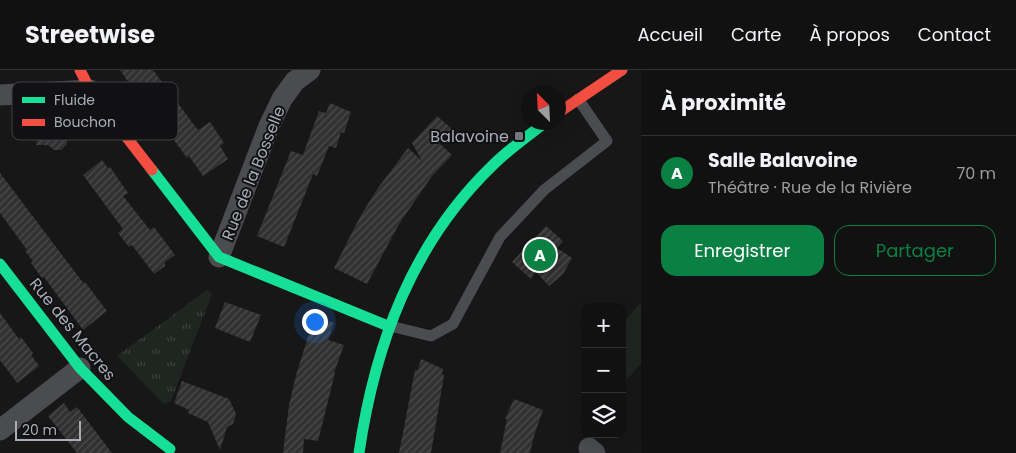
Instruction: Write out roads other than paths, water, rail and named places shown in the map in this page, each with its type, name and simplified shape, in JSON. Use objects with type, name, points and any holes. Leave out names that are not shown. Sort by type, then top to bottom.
[{"type":"street","points":[[80,70],[86,82]]},
{"type":"street","name":"Rue de la Bosselle","points":[[219,257],[269,126],[282,99],[295,81],[310,70]]},
{"type":"street","points":[[566,107],[622,70]]},
{"type":"street","points":[[359,453],[375,365],[388,326],[417,263],[449,216],[485,173],[536,130]]},
{"type":"street","points":[[129,140],[219,257],[388,326]]},
{"type":"street","name":"Rue des Macres","points":[[0,264],[80,368],[128,417],[170,449]]},
{"type":"street","points":[[0,430],[80,368]]},
{"type":"lane","points":[[388,326],[430,336],[453,324],[500,237],[544,190],[607,141],[578,99]]},
{"type":"place","name":"Balavoine","points":[[519,136]]},
{"type":"place","name":"Salle Balavoine","points":[[540,255]]}]
